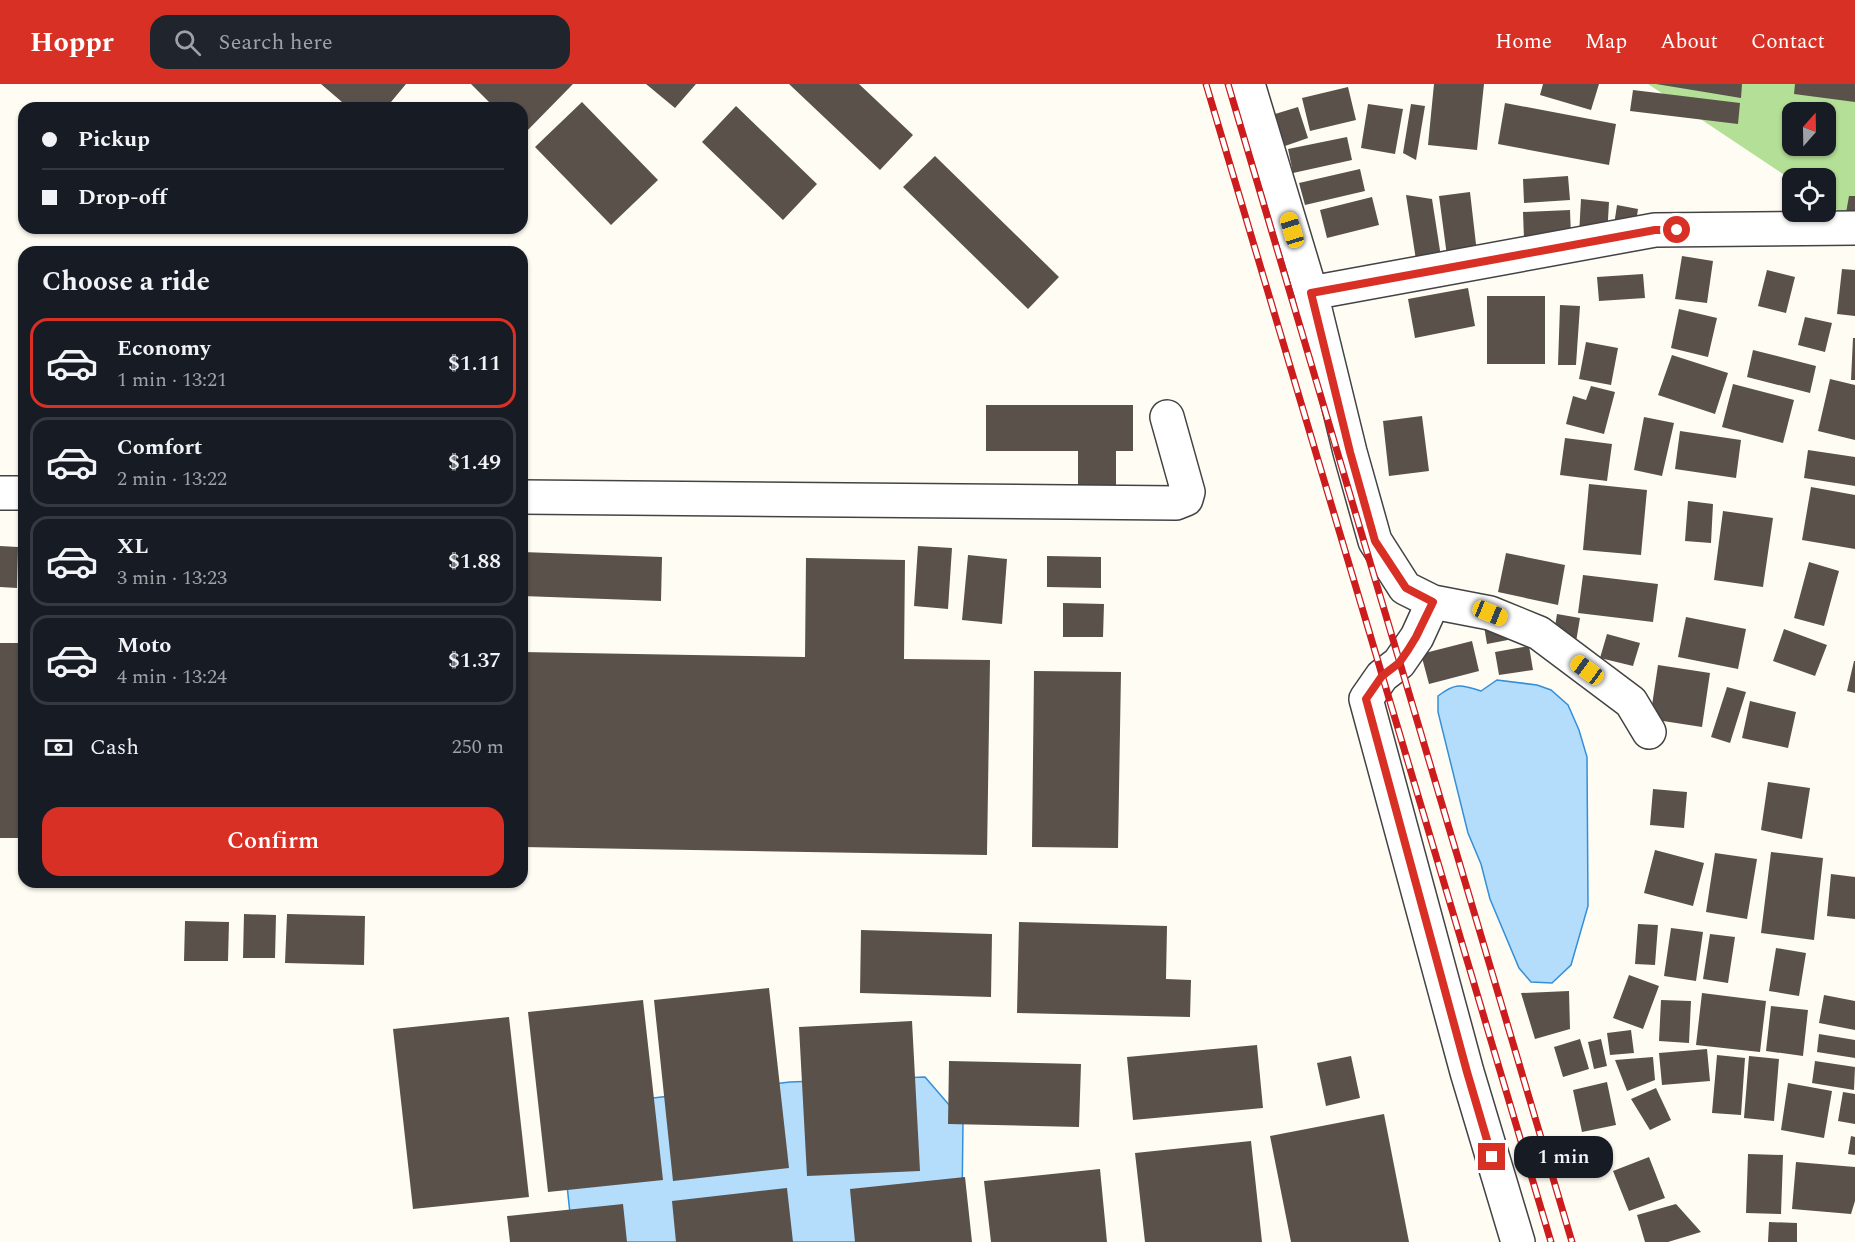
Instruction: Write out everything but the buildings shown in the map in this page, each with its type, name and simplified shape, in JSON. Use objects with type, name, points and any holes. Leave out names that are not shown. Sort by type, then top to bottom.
[{"type":"street","points":[[1248,84],[1311,293],[1350,452],[1375,541],[1406,588],[1433,602],[1490,613],[1539,633],[1631,702],[1649,732]]},
{"type":"street","points":[[1311,293],[1655,230],[1855,228]]},
{"type":"street","points":[[528,497],[1176,503],[1186,499],[1188,492],[1167,417]]},
{"type":"street","points":[[0,493],[18,493]]},
{"type":"street","points":[[1433,602],[1411,646],[1399,663],[1382,676],[1366,699],[1464,1060],[1518,1242]]},
{"type":"green space","points":[[1648,84],[1855,84],[1855,222],[1836,209],[1836,168],[1782,168],[1782,173]]},
{"type":"water","points":[[1497,680],[1537,685],[1551,690],[1568,705],[1587,757],[1588,906],[1571,965],[1552,983],[1531,982],[1519,968],[1490,899],[1481,864],[1468,833],[1438,712],[1438,696],[1449,689],[1463,686],[1481,691]]},
{"type":"water","points":[[925,1077],[963,1121],[962,1208],[954,1242],[573,1242],[567,1185],[602,1104],[790,1082]]},
{"type":"railway","points":[[1206,84],[1551,1242]]},
{"type":"railway","points":[[1228,84],[1572,1242]]},
{"type":"route","points":[[1492,1157],[1366,699],[1382,676],[1399,663],[1408,650],[1433,602],[1406,588],[1375,541],[1350,452],[1311,293],[1655,230],[1677,230]]}]
